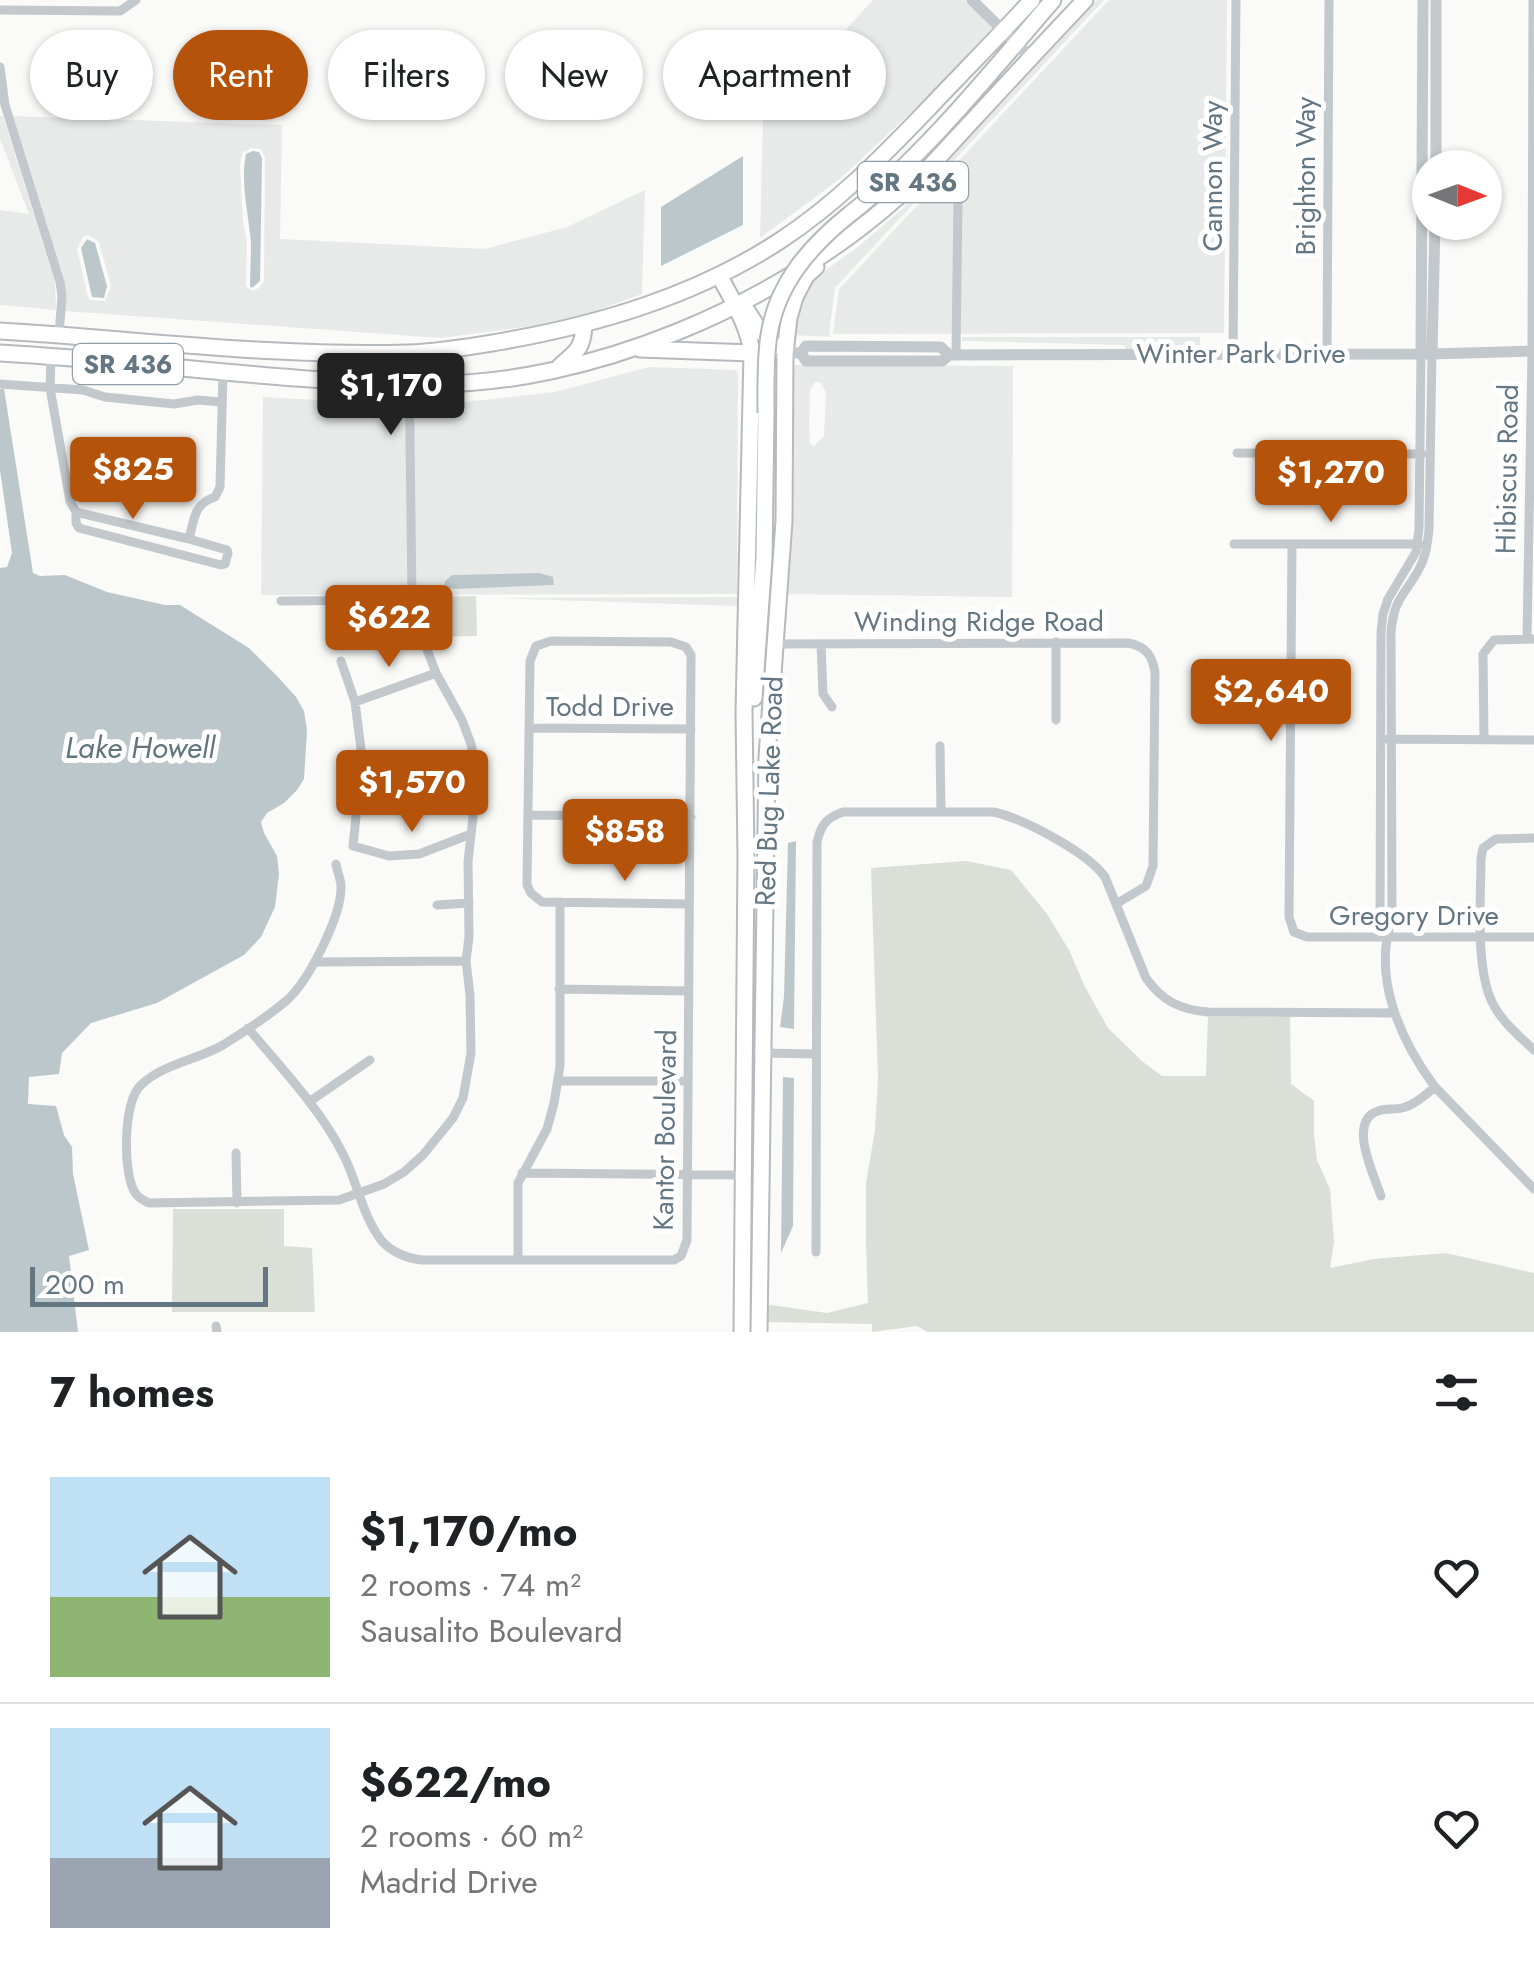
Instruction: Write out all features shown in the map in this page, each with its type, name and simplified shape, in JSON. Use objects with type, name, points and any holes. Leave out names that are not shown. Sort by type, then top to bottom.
[{"type":"main road","name":"SR 436","points":[[0,331],[228,347],[410,353],[466,348],[584,325],[657,301],[723,273],[785,237],[873,165],[1032,0]]},
{"type":"main road","points":[[746,857],[762,596],[769,333],[781,291],[822,237],[871,197],[929,140],[1053,0]]},
{"type":"main road","name":"SR 436","points":[[0,353],[223,373],[411,384],[475,382],[556,369],[636,349],[776,284],[894,202],[1086,0]]},
{"type":"main road","points":[[793,354],[788,318],[795,296],[806,276],[844,240]]},
{"type":"main road","name":"Red Bug Lake Road","points":[[723,273],[739,304],[752,353],[744,712],[742,1332]]},
{"type":"main road","name":"Red Bug Lake Road","points":[[739,304],[760,330],[793,354],[767,757],[759,1332]]},
{"type":"main road","points":[[556,369],[584,341],[584,325]]},
{"type":"main road","name":"Winter Park Drive","points":[[636,349],[752,353]]},
{"type":"main road","points":[[744,1176],[754,1194],[754,1272],[760,1283]]},
{"type":"street","points":[[0,10],[120,11],[136,0]]},
{"type":"street","points":[[972,0],[1031,58]]},
{"type":"street","name":"Cannon Way","points":[[1233,353],[1236,0]]},
{"type":"street","name":"Brighton Way","points":[[1326,353],[1330,0]]},
{"type":"street","points":[[1423,0],[1435,150]]},
{"type":"street","points":[[1436,0],[1429,69],[1425,454],[1430,530],[1422,545],[1426,555],[1418,573],[1404,589],[1393,616],[1380,921],[1386,936],[1386,968],[1394,1013],[1412,1054],[1435,1086],[1534,1188]]},
{"type":"street","name":"Hibiscus Road","points":[[1531,639],[1533,0]]},
{"type":"street","points":[[0,67],[2,101],[60,282],[59,334]]},
{"type":"street","points":[[935,160],[954,179],[958,196],[952,355]]},
{"type":"street","name":"Winter Park Drive","points":[[752,353],[793,354],[806,346],[941,348],[952,355],[1533,351]]},
{"type":"street","points":[[336,864],[342,886],[328,935],[315,962],[288,1000],[220,1046],[137,1087],[129,1110],[129,1170],[138,1198],[149,1202],[237,1203],[339,1200],[384,1184],[404,1172],[423,1155],[458,1108],[471,1053],[466,960],[468,860],[476,779],[472,744],[436,674],[414,618],[410,353]]},
{"type":"street","points":[[51,357],[50,388],[70,500],[79,528],[225,564],[227,550],[76,512]]},
{"type":"street","points":[[190,539],[197,508],[214,497],[220,487],[223,373]]},
{"type":"street","points":[[0,384],[83,390],[105,397],[174,404],[221,402]]},
{"type":"street","points":[[1237,453],[1425,454]]},
{"type":"street","points":[[1234,544],[1422,545]]},
{"type":"street","name":"Gregory Drive","points":[[1292,545],[1288,918],[1294,932],[1307,937],[1534,937]]},
{"type":"street","points":[[281,601],[412,600]]},
{"type":"street","points":[[1484,740],[1483,654],[1494,640],[1531,639]]},
{"type":"street","name":"Kantor Boulevard","points":[[359,1194],[382,1241],[400,1255],[422,1260],[674,1260],[681,1256],[687,1240],[692,655],[686,647],[671,642],[550,641],[536,646],[530,662],[529,728]]},
{"type":"street","points":[[1056,642],[1056,720]]},
{"type":"street","name":"Winding Ridge Road","points":[[775,644],[1056,642],[1130,644],[1148,652],[1156,672],[1154,866],[1146,886],[1116,904]]},
{"type":"street","points":[[821,644],[823,694],[832,707]]},
{"type":"street","points":[[341,661],[356,702],[362,758],[353,846],[389,856],[420,854],[470,834]]},
{"type":"street","points":[[356,702],[436,674]]},
{"type":"street","points":[[529,728],[527,885],[535,898],[542,902],[689,904]]},
{"type":"street","name":"Todd Drive","points":[[529,728],[691,729]]},
{"type":"street","points":[[1387,738],[1534,740]]},
{"type":"street","points":[[940,746],[940,812]]},
{"type":"street","points":[[816,1252],[817,842],[826,820],[842,812],[994,812],[1010,816],[1085,856],[1105,877],[1146,978],[1156,992],[1176,1006],[1208,1012],[1394,1013]]},
{"type":"street","points":[[529,815],[690,817]]},
{"type":"street","points":[[1534,838],[1496,839],[1483,848],[1481,859],[1481,938],[1486,986],[1501,1016],[1534,1050]]},
{"type":"street","points":[[518,1259],[518,1183],[546,1129],[560,1066],[560,902]]},
{"type":"street","points":[[437,905],[469,904]]},
{"type":"street","points":[[315,962],[466,960]]},
{"type":"street","points":[[559,989],[688,990]]},
{"type":"street","points":[[248,1028],[310,1102],[344,1156],[359,1194]]},
{"type":"street","points":[[745,1053],[816,1054]]},
{"type":"street","points":[[310,1102],[370,1060]]},
{"type":"street","points":[[558,1082],[688,1082]]},
{"type":"street","points":[[1381,1196],[1363,1139],[1367,1118],[1374,1112],[1406,1108],[1435,1086]]},
{"type":"street","points":[[236,1153],[237,1203]]},
{"type":"street","points":[[522,1172],[744,1176]]},
{"type":"shaded area","points":[[873,0],[965,0],[993,27],[936,89],[841,178],[760,238],[763,120],[886,120],[886,30],[846,30]]},
{"type":"shaded area","points":[[1097,0],[1104,0],[948,167],[945,163]]},
{"type":"shaded area","points":[[1109,0],[1227,0],[1224,333],[833,334],[839,289]]},
{"type":"shaded area","points":[[0,116],[55,282],[56,310],[0,305],[0,210],[29,214],[0,139]]},
{"type":"shaded area","points":[[13,116],[30,117],[30,120],[282,125],[280,239],[485,249],[567,227],[645,190],[642,294],[590,313],[540,325],[441,338],[65,311],[64,280]],"holes":[[[261,149],[265,157],[264,281],[252,291],[246,286],[247,242],[240,164],[243,152]],[[88,235],[99,242],[111,286],[105,301],[88,297],[77,249]]]},
{"type":"shaded area","points":[[939,170],[942,173],[835,288],[831,337],[792,335],[793,318],[807,284],[901,210]]},
{"type":"shaded area","points":[[962,337],[1200,337],[1200,349],[962,341]]},
{"type":"shaded area","points":[[790,365],[1013,366],[1012,597],[783,594]],"holes":[[[815,382],[820,382],[826,392],[824,436],[814,446],[810,444],[810,390]]]},
{"type":"shaded area","points":[[649,367],[738,373],[737,594],[261,595],[263,397],[429,406],[555,392]]},
{"type":"shaded area","points":[[476,596],[477,636],[434,637],[433,597]]},
{"type":"shaded area","points":[[737,597],[737,606],[491,598]]},
{"type":"shaded area","points":[[966,861],[1011,870],[1047,914],[1108,1028],[1162,1076],[1206,1076],[1208,1017],[1290,1017],[1291,1084],[1314,1101],[1317,1160],[1330,1189],[1334,1242],[1330,1268],[1374,1259],[1446,1253],[1534,1273],[1534,1332],[927,1332],[917,1326],[872,1332],[872,1324],[764,1322],[764,1304],[827,1313],[868,1303],[866,1183],[878,1078],[871,868]]},
{"type":"shaded area","points":[[173,1209],[284,1209],[284,1246],[312,1248],[315,1312],[172,1312]]},
{"type":"water","points":[[253,151],[262,158],[260,281],[252,288],[244,177],[246,154]]},
{"type":"water","points":[[743,156],[743,225],[661,266],[661,207]]},
{"type":"water","points":[[87,239],[95,243],[107,286],[104,298],[92,297],[81,248]]},
{"type":"water","name":"Lake Howell","points":[[0,389],[4,389],[33,573],[65,575],[107,592],[180,605],[249,648],[296,697],[304,711],[307,730],[304,779],[261,822],[277,856],[279,874],[275,907],[261,937],[244,955],[157,1003],[91,1023],[62,1053],[59,1074],[29,1077],[28,1104],[56,1106],[64,1135],[72,1147],[73,1174],[89,1250],[69,1256],[78,1332],[0,1332],[0,568],[7,567],[12,553],[0,470]]},
{"type":"water","points":[[539,573],[553,577],[554,585],[444,587],[452,575]]},
{"type":"water","points":[[796,841],[794,1029],[780,1027],[788,843]]},
{"type":"water","points":[[783,1077],[794,1078],[793,1226],[781,1253]]}]
